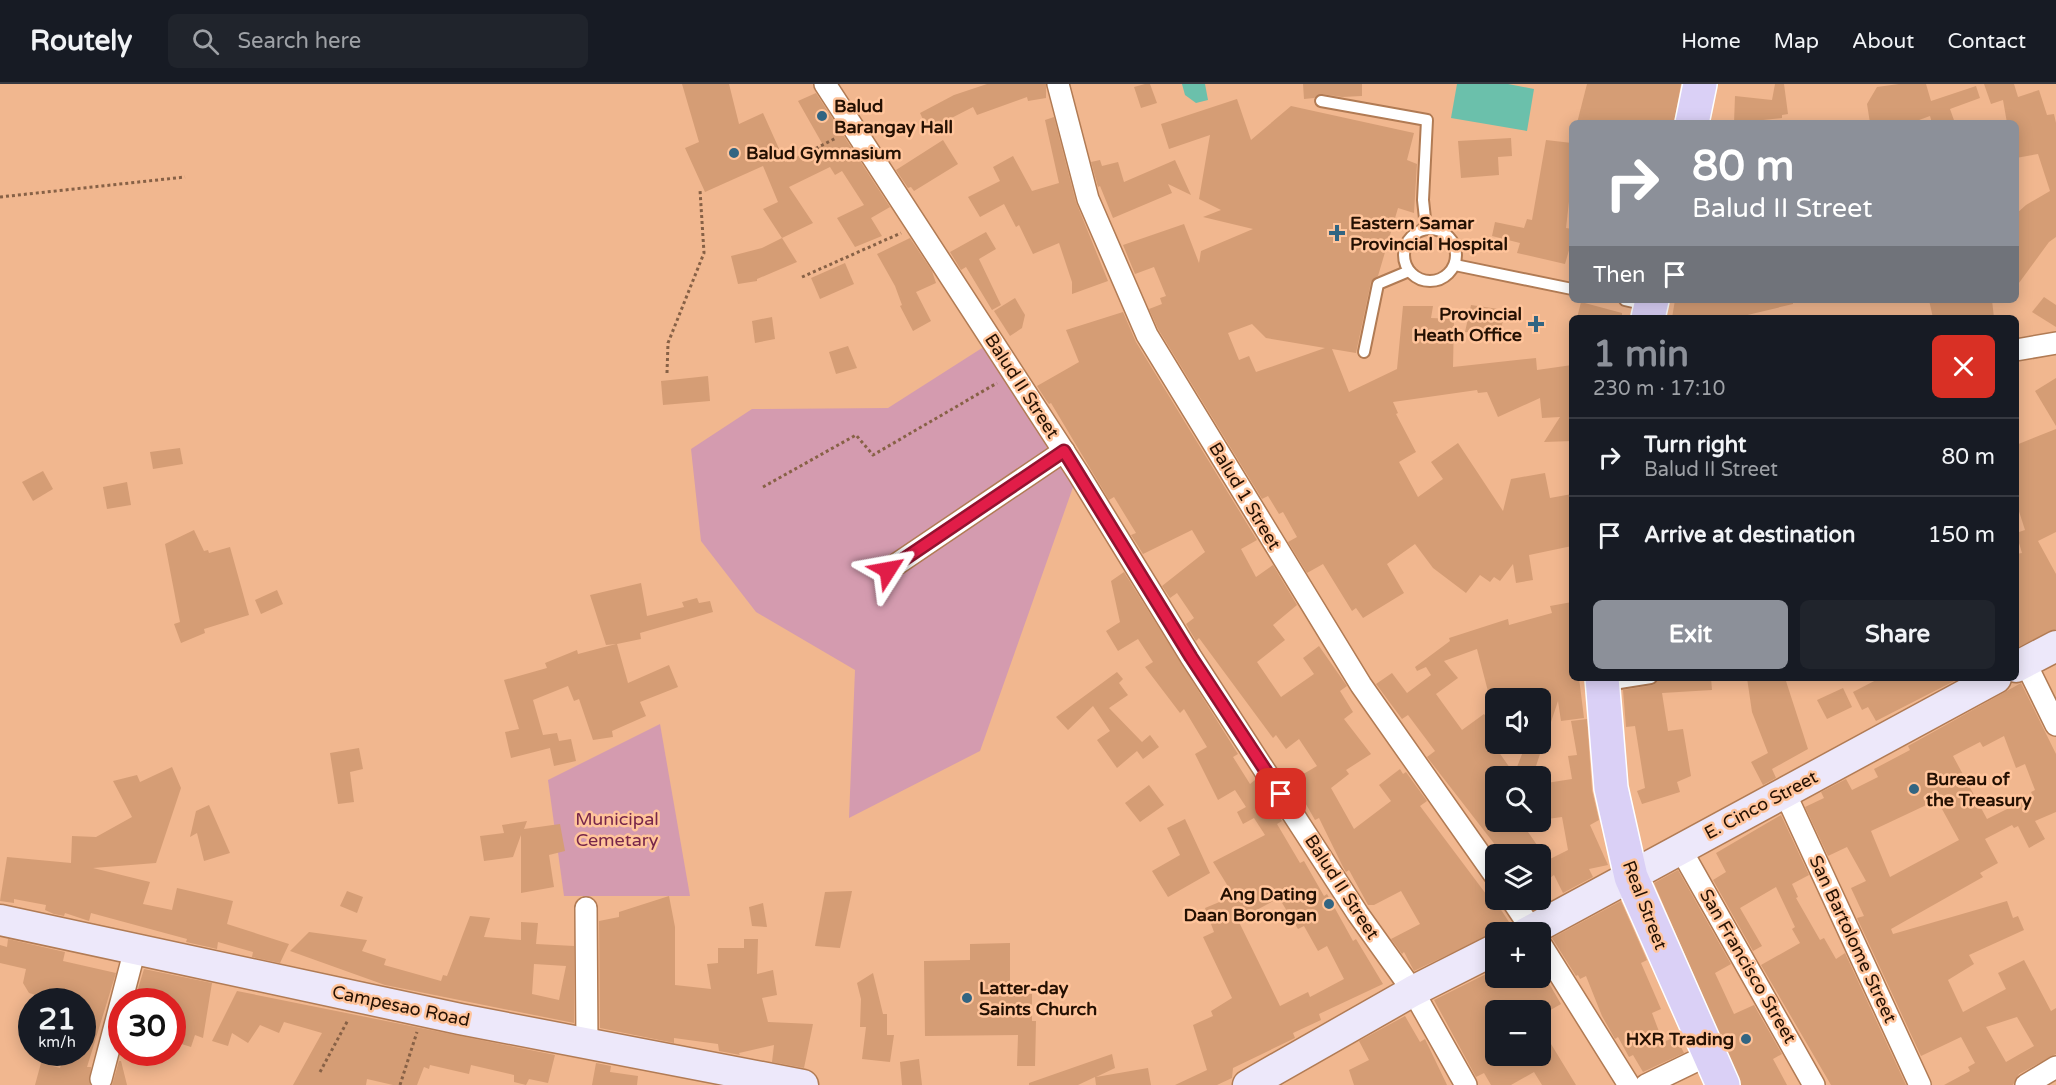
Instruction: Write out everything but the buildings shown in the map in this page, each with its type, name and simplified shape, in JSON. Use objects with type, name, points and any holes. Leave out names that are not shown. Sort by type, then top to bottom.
[{"type":"main road","points":[[1693,120],[1700,84]]},
{"type":"main road","name":"Real Street","points":[[1602,682],[1611,788],[1631,877],[1723,1085]]},
{"type":"street","name":"Balud II Street","points":[[825,84],[1064,451],[1191,657],[1358,914],[1413,991],[1466,1085]]},
{"type":"street","name":"Balud 1 Street","points":[[1058,84],[1088,199],[1148,335],[1361,685],[1485,861]]},
{"type":"street","points":[[2019,349],[2056,343]]},
{"type":"street","points":[[888,570],[1064,451]]},
{"type":"street","name":"E. Cinco Street","points":[[2019,664],[2056,646]]},
{"type":"street","points":[[2019,672],[2056,726]]},
{"type":"street","name":"E. Cinco Street","points":[[1551,924],[1680,848],[1988,681]]},
{"type":"street","name":"San Bartolome Street","points":[[1785,793],[1920,1085]]},
{"type":"street","name":"San Francisco Street","points":[[1680,848],[1814,1085]]},
{"type":"street","points":[[586,908],[587,1043]]},
{"type":"street","name":"Campesao Road","points":[[0,920],[423,1011],[803,1085]]},
{"type":"street","points":[[102,1079],[135,949]]},
{"type":"street","points":[[1263,1082],[1413,991],[1485,955]]},
{"type":"street","points":[[1551,963],[1629,1085]]},
{"type":"street","points":[[1646,1085],[1708,1054]]},
{"type":"street","points":[[2026,1085],[2056,1067]]},
{"type":"lane","points":[[1322,101],[1426,120],[1424,200],[1426,228]]},
{"type":"lane","points":[[1426,228],[1442,231],[1453,242],[1456,249],[1455,265],[1445,277],[1430,281],[1416,277],[1409,271],[1404,260],[1405,247],[1412,235],[1426,228]]},
{"type":"lane","points":[[1455,265],[1569,288]]},
{"type":"lane","points":[[1364,352],[1378,285],[1409,271]]},
{"type":"path","points":[[805,154],[842,135]]},
{"type":"path","points":[[0,197],[185,177]]},
{"type":"path","points":[[667,373],[668,343],[704,253],[700,190]]},
{"type":"path","points":[[802,277],[910,228]]},
{"type":"path","points":[[763,487],[856,435],[873,454],[1014,374]]},
{"type":"path","points":[[320,1072],[360,997]]},
{"type":"path","points":[[400,1085],[423,1011]]},
{"type":"green space","points":[[993,341],[1078,473],[980,751],[849,818],[855,670],[756,612],[701,541],[691,449],[752,409],[888,408]]},
{"type":"green space","name":"Municipal Cemetary","points":[[660,724],[690,896],[564,896],[548,780]]},
{"type":"water","points":[[1182,84],[1205,84],[1208,100],[1196,103],[1185,95]]},
{"type":"water","points":[[1457,84],[1508,84],[1534,89],[1527,131],[1451,118]]},
{"type":"place","name":"Balud Barangay Hall","points":[[822,116]]},
{"type":"place","name":"Balud Gymnasium","points":[[734,153]]},
{"type":"place","name":"Eastern Samar Provincial Hospital","points":[[1337,233]]},
{"type":"place","name":"Provincial Heath Office","points":[[1536,324]]},
{"type":"place","name":"Bureau of the Treasury","points":[[1914,789]]},
{"type":"place","name":"Ang Dating Daan Borongan","points":[[1329,904]]},
{"type":"place","name":"Latter-day Saints Church","points":[[967,998]]},
{"type":"place","name":"HXR Trading","points":[[1746,1039]]},
{"type":"route","points":[[888,570],[1064,451],[1191,657],[1281,794]]}]
